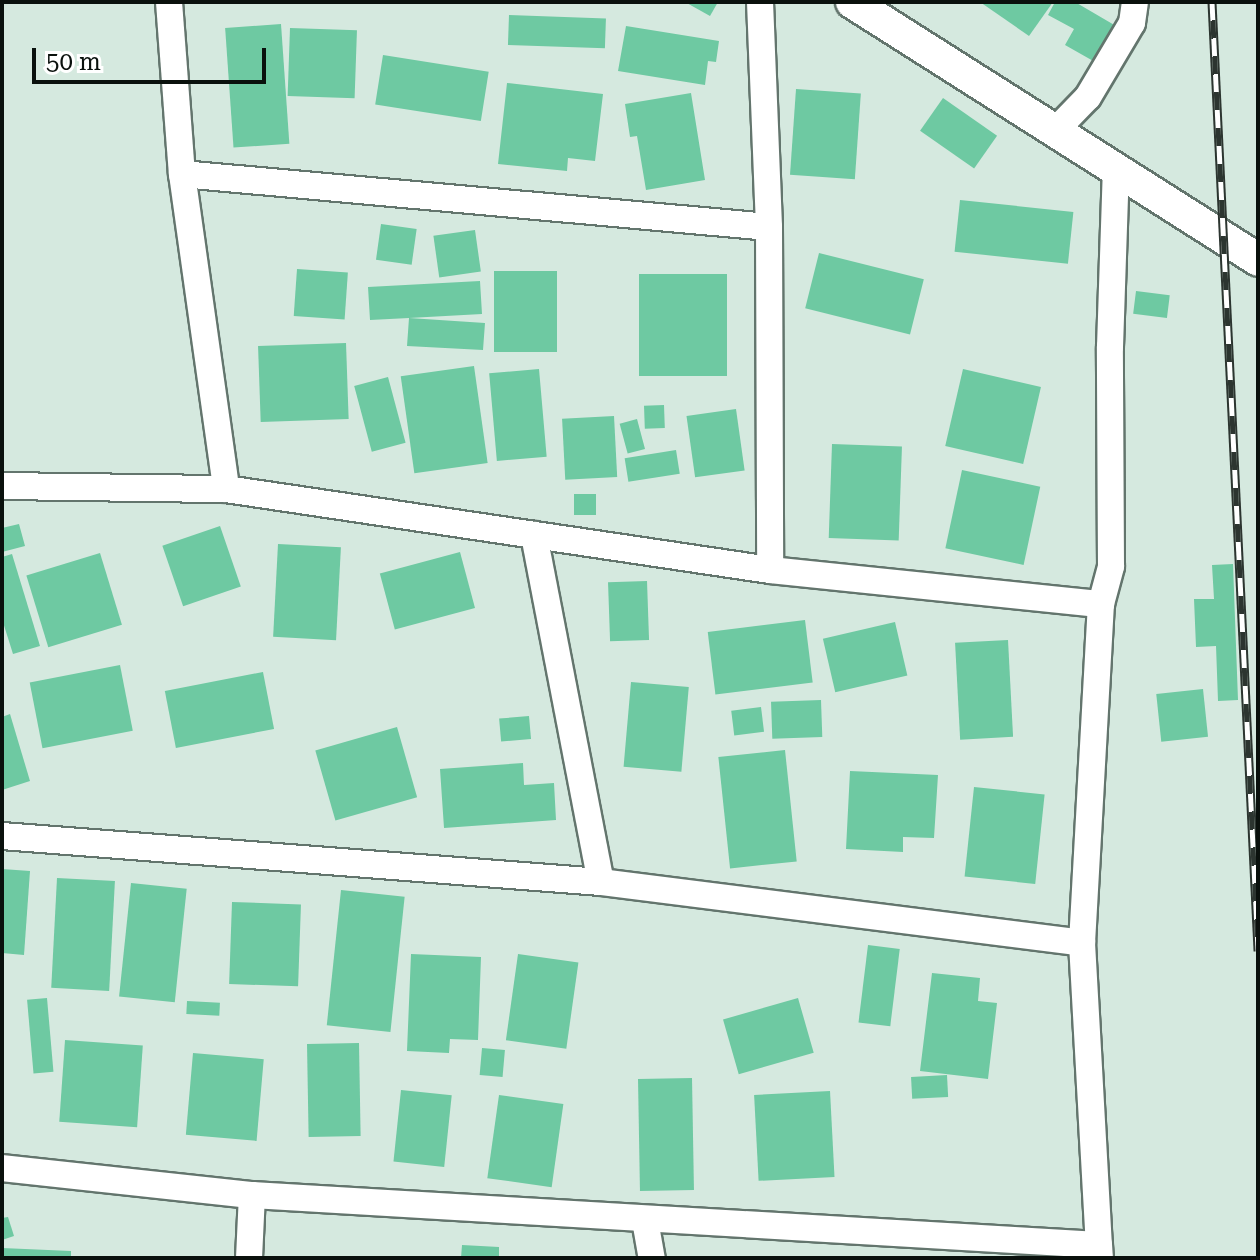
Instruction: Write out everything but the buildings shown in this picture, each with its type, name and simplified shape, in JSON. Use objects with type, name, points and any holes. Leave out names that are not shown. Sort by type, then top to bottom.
[{"type":"street","points":[[169,2],[182,174],[226,489]]},
{"type":"street","points":[[760,2],[769,227],[770,570]]},
{"type":"street","points":[[852,2],[1258,260]]},
{"type":"street","points":[[1055,131],[1088,97],[1132,23],[1135,2]]},
{"type":"street","points":[[2,1168],[252,1195],[1099,1252],[1082,943],[1101,604],[1111,566],[1110,347],[1116,169]]},
{"type":"street","points":[[182,174],[769,227]]},
{"type":"street","points":[[2,486],[226,489],[770,570],[1101,604]]},
{"type":"street","points":[[534,535],[601,882]]},
{"type":"street","points":[[2,836],[601,882],[1082,943]]},
{"type":"street","points":[[249,1258],[252,1195]]},
{"type":"street","points":[[645,1220],[652,1258]]},
{"type":"railway","points":[[1212,2],[1258,951]]}]
